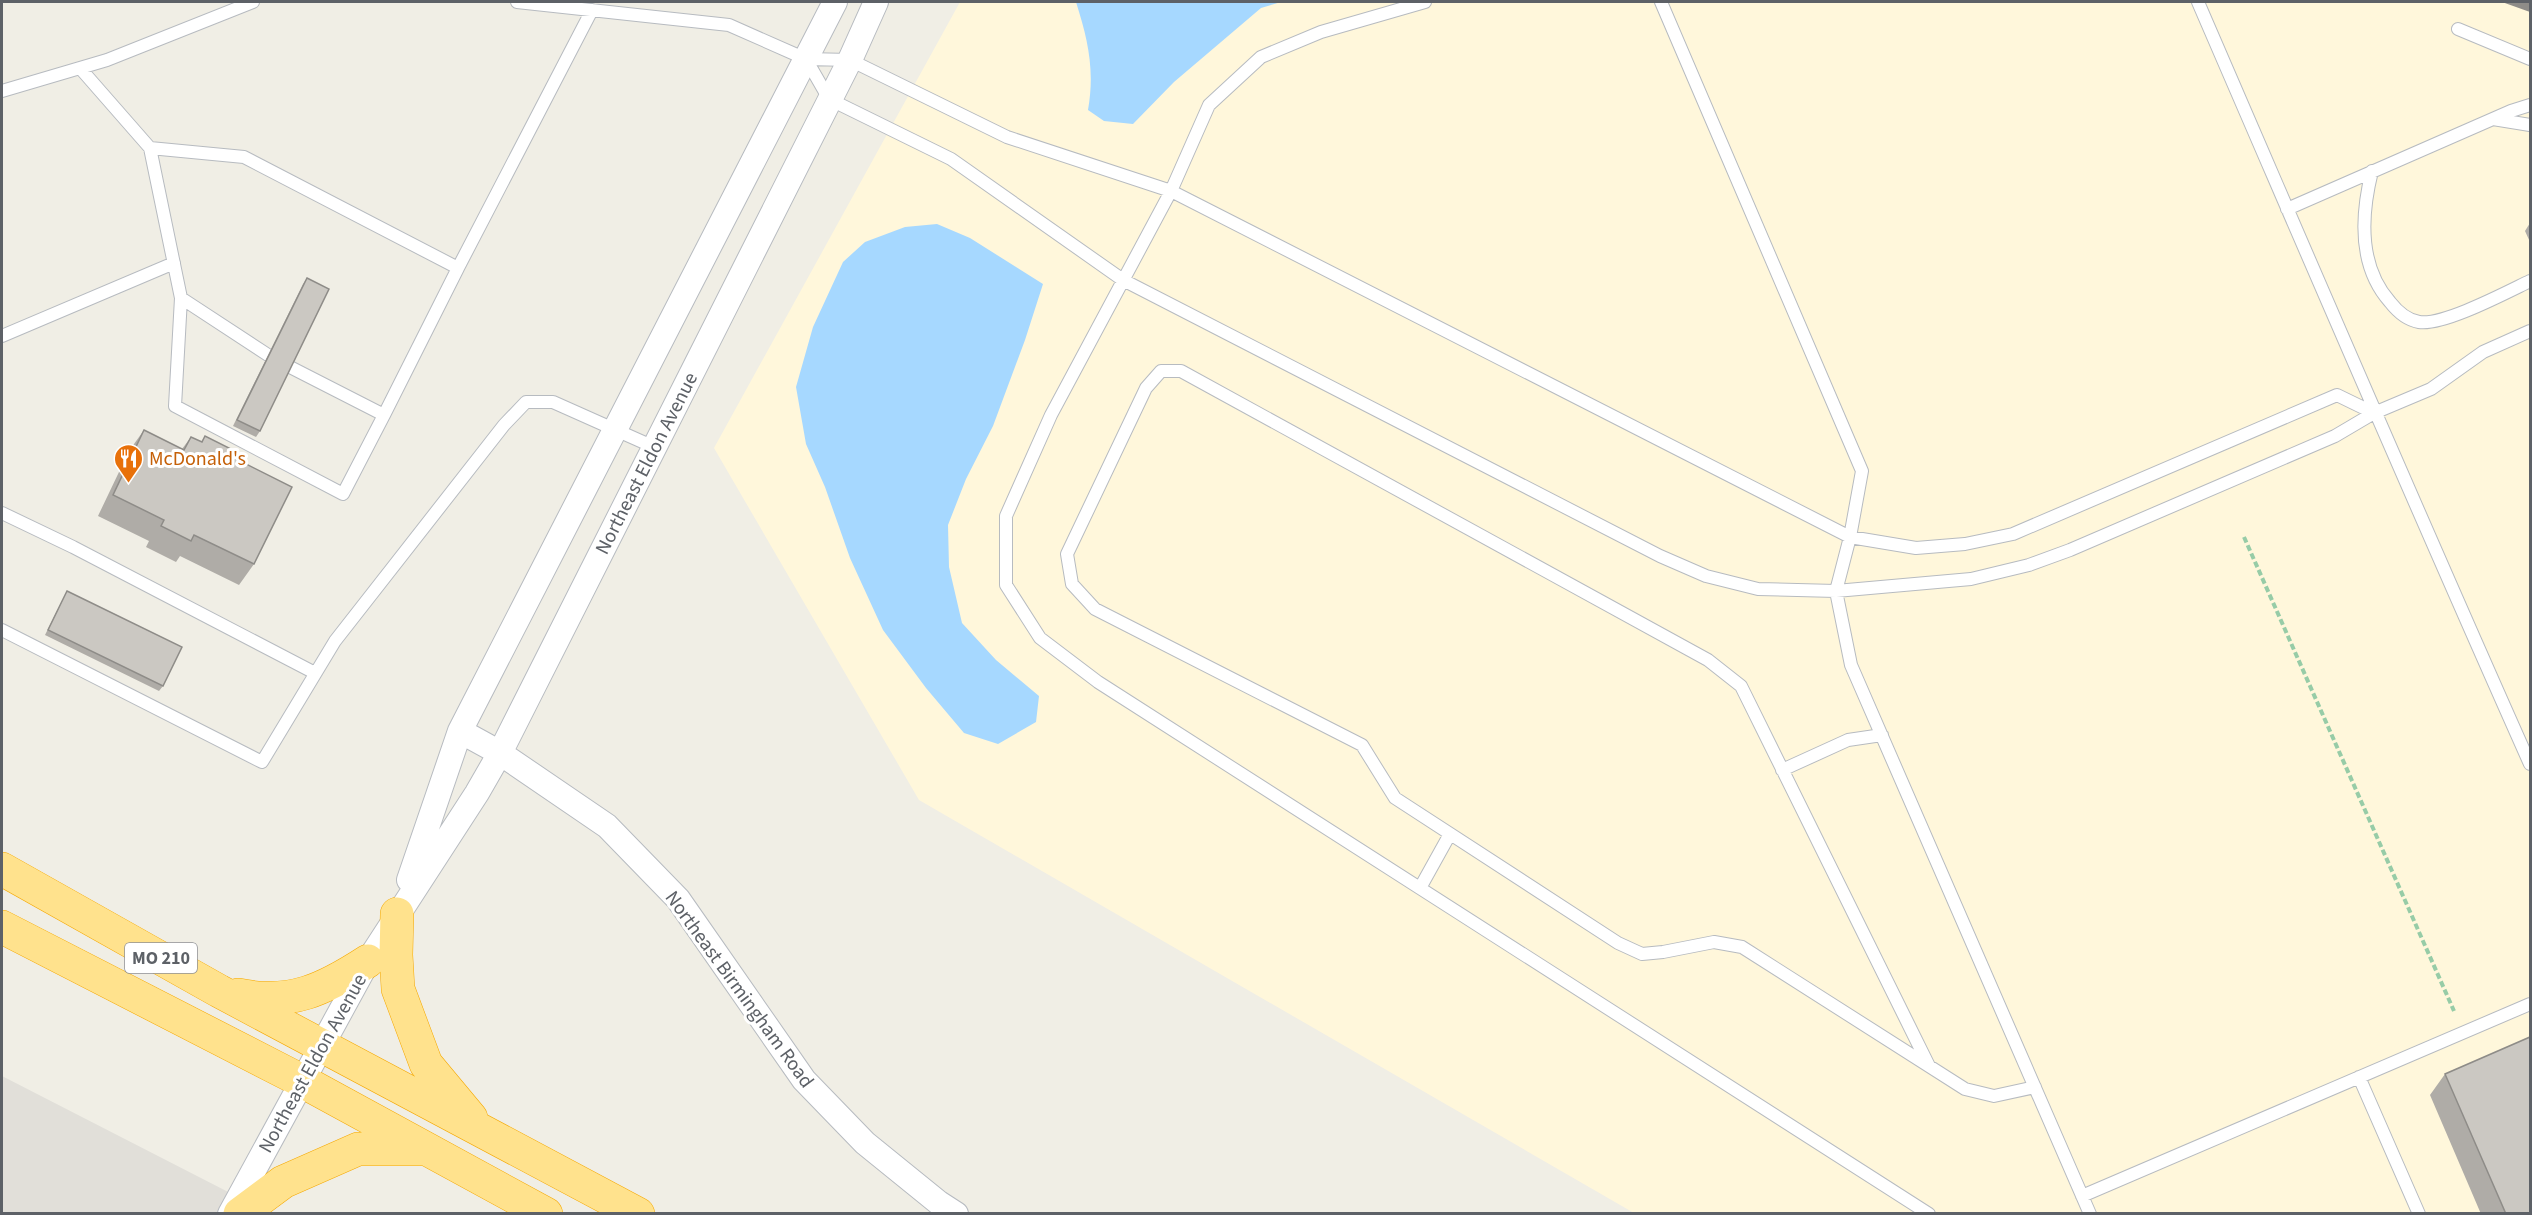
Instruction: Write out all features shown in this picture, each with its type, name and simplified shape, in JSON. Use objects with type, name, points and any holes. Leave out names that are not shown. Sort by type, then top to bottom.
[{"type":"highway","name":"MO 210","points":[[2,869],[219,991],[638,1214]]},
{"type":"highway","points":[[397,914],[398,989],[426,1064],[482,1131]]},
{"type":"highway","name":"MO 210","points":[[2,927],[302,1081],[546,1214]]},
{"type":"highway","points":[[219,991],[261,1000],[283,998],[333,984],[368,961]]},
{"type":"highway","points":[[240,1214],[283,1182],[358,1149],[430,1150]]},
{"type":"street","name":"Northeast Eldon Avenue","points":[[397,914],[460,731],[835,2]]},
{"type":"street","name":"Northeast Eldon Avenue","points":[[230,1214],[368,961],[477,793],[500,753],[850,60],[876,2]]},
{"type":"street","name":"Northeast Birmingham Road","points":[[460,731],[500,753],[607,826],[678,899],[804,1080],[865,1143],[956,1214]]},
{"type":"lane","points":[[2,91],[107,60],[253,2]]},
{"type":"lane","points":[[517,2],[729,25],[806,58],[850,60],[1007,137],[1171,191],[1850,537],[1916,548],[1965,544],[2013,534],[2337,395],[2374,413]]},
{"type":"lane","points":[[1425,2],[1321,32],[1261,57],[1209,105],[1171,191],[1051,415],[1005,516],[1006,585],[1040,638],[1098,682],[1929,1214]]},
{"type":"lane","points":[[1661,2],[1862,471],[1850,537],[1836,591],[1851,664],[2090,1214]]},
{"type":"lane","points":[[2198,2],[2344,336],[2374,413],[2530,764]]},
{"type":"lane","points":[[80,68],[150,147],[181,297],[175,406],[343,494],[592,10]]},
{"type":"lane","points":[[2458,29],[2530,59]]},
{"type":"lane","points":[[806,58],[829,99],[951,159],[1123,280],[1669,560],[1706,576],[1758,589],[1836,591],[1971,579],[2029,565],[2070,550],[2335,436],[2374,413],[2431,389],[2483,352],[2530,331]]},
{"type":"lane","points":[[2288,209],[2492,119],[2530,105]]},
{"type":"lane","points":[[2492,119],[2530,125]]},
{"type":"lane","points":[[150,147],[244,157],[458,268]]},
{"type":"lane","points":[[2373,171],[2365,200],[2363,228],[2369,263],[2379,290],[2399,313],[2420,322],[2451,316],[2530,281]]},
{"type":"lane","points":[[2,336],[174,262]]},
{"type":"lane","points":[[181,297],[268,355]]},
{"type":"lane","points":[[290,367],[384,415]]},
{"type":"lane","points":[[1929,1066],[1741,686],[1708,660],[1181,372],[1161,371],[1146,388],[1067,554],[1072,584],[1095,609],[1362,745],[1395,798],[1618,943],[1642,954],[1714,942],[1742,947],[1965,1089],[1994,1096],[2035,1087]]},
{"type":"lane","points":[[2,630],[262,762],[335,641],[504,425],[526,402],[553,402],[654,447]]},
{"type":"lane","points":[[2,513],[73,547],[315,673]]},
{"type":"lane","points":[[1782,770],[1848,740],[1882,735]]},
{"type":"lane","points":[[1420,888],[1450,834]]},
{"type":"lane","points":[[2082,1196],[2530,1004]]},
{"type":"lane","points":[[2359,1077],[2419,1214]]},
{"type":"path","points":[[2244,537],[2454,1011]]},
{"type":"shaded area","points":[[960,2],[2530,2],[2530,1213],[1634,1213],[919,800],[714,448]]},
{"type":"shaded area","points":[[2,1076],[269,1213],[2,1213]]},
{"type":"water","points":[[1076,2],[1281,2],[1261,8],[1174,82],[1133,124],[1104,121],[1088,110],[1091,82],[1089,55]]},
{"type":"water","points":[[937,224],[970,238],[1043,284],[993,426],[966,479],[948,525],[949,567],[962,623],[996,660],[1039,696],[1036,722],[998,744],[964,733],[926,688],[883,630],[850,558],[825,487],[806,444],[796,387],[813,327],[843,262],[865,242],[905,227]]},
{"type":"building","points":[[307,278],[329,289],[260,431],[237,420]]},
{"type":"building","points":[[144,430],[184,450],[191,437],[202,442],[205,436],[235,451],[232,457],[292,487],[254,564],[194,535],[191,541],[161,526],[164,520],[113,495]]},
{"type":"building","points":[[67,591],[182,647],[163,686],[48,630]]},
{"type":"building","points":[[2530,1037],[2530,1214],[2506,1214],[2445,1074]]},
{"type":"place","name":"McDonald's","points":[[128,484]]}]
